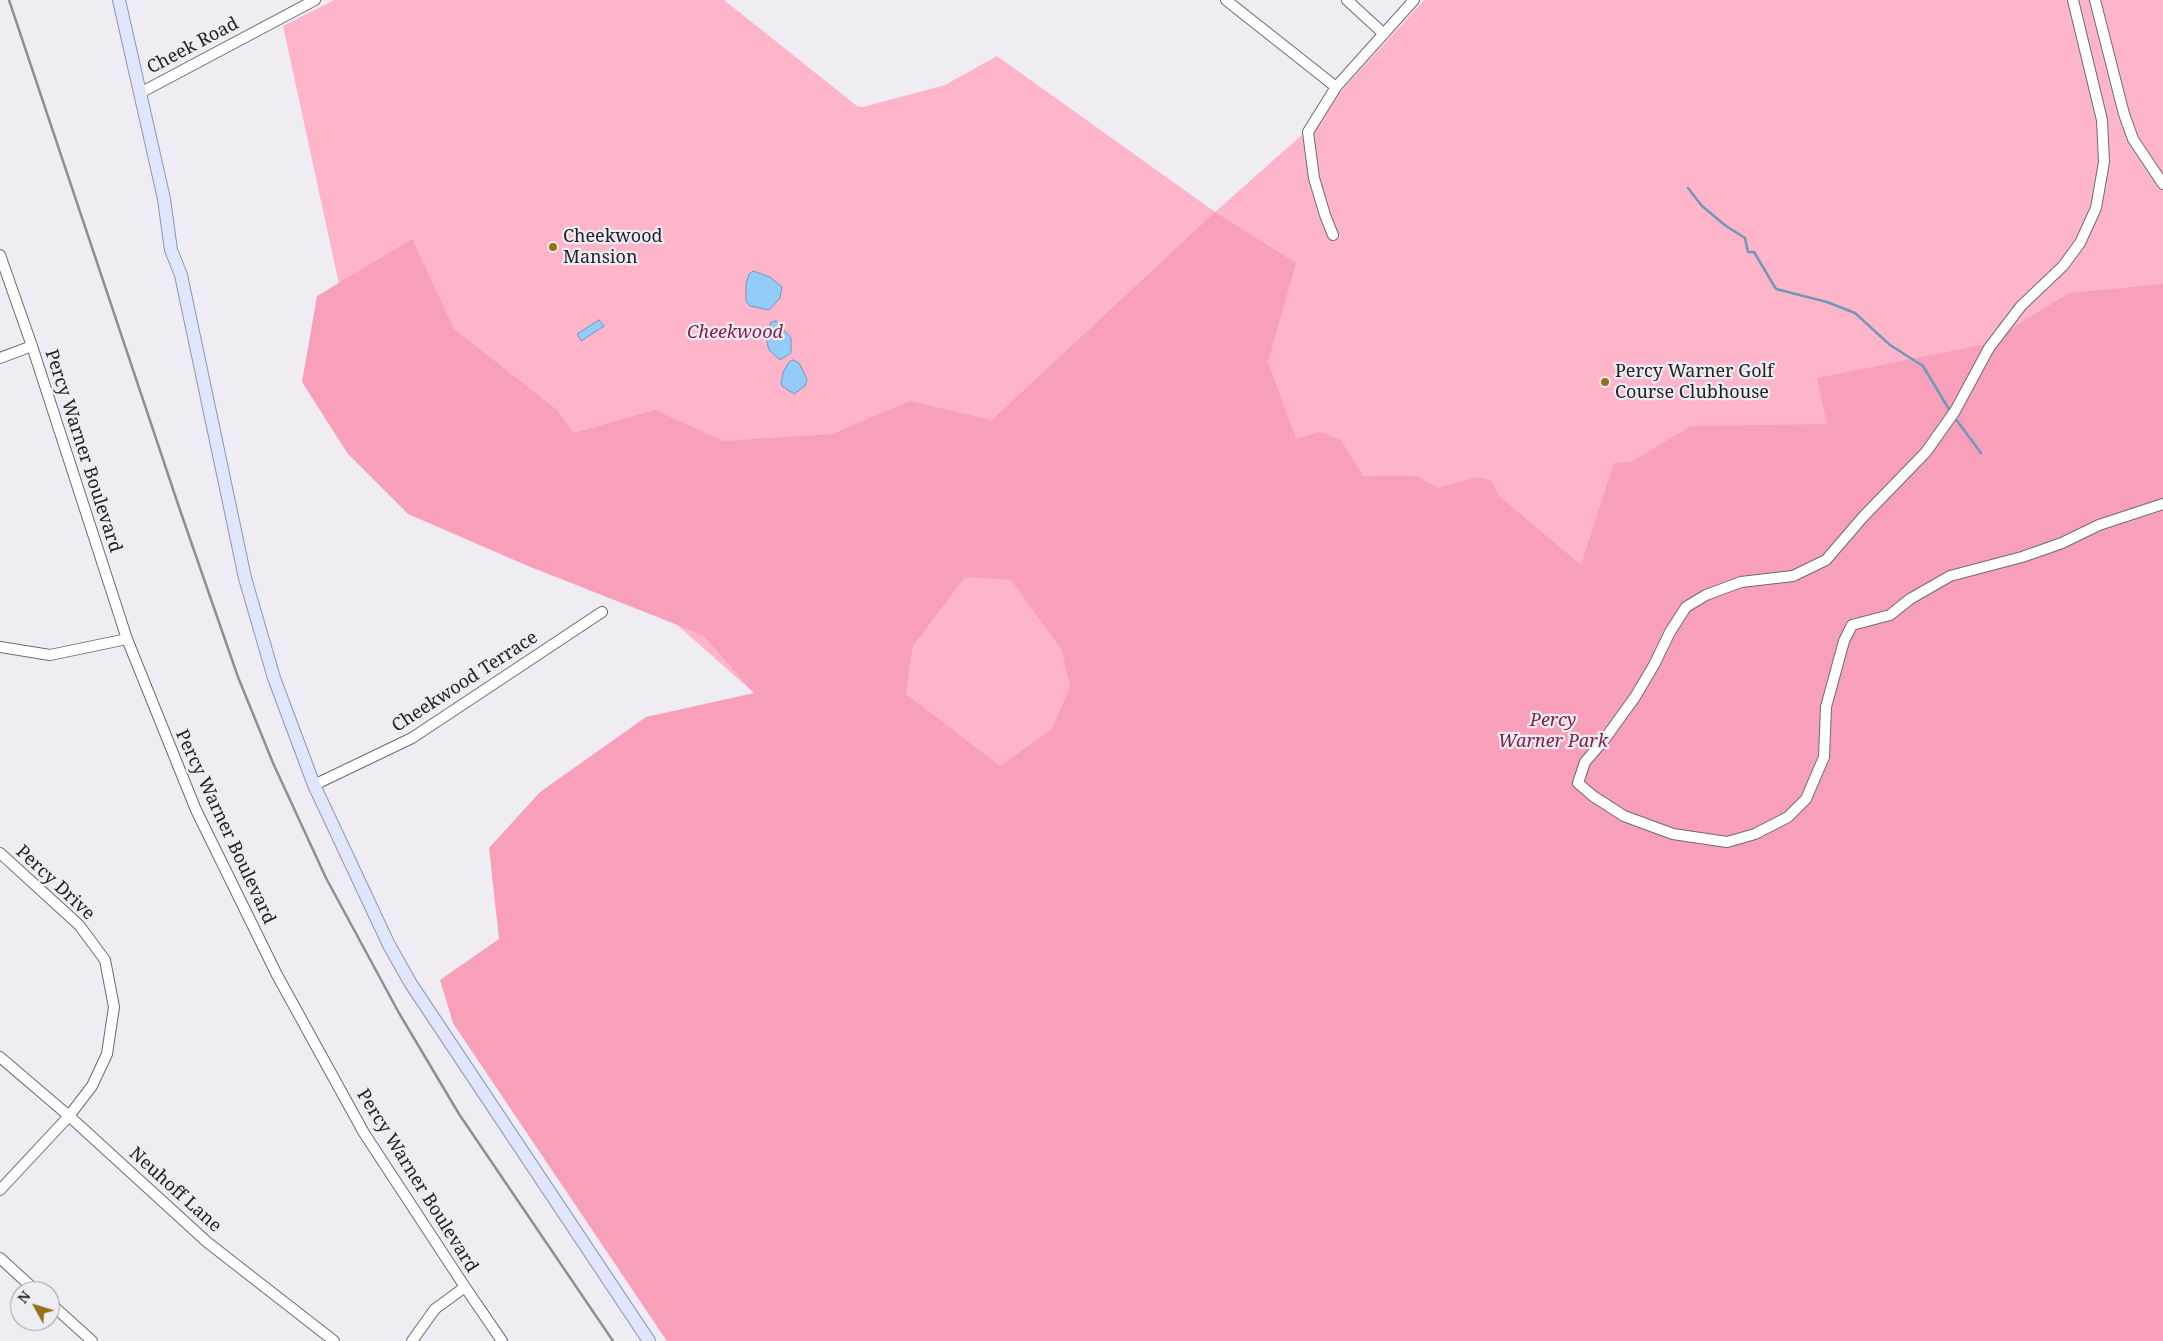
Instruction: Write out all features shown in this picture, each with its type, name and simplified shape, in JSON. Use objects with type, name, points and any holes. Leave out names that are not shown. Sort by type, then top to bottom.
[{"type":"main road","points":[[119,0],[164,199],[171,250],[181,276],[245,578],[274,678],[314,785],[389,945],[411,984],[649,1341]]},
{"type":"street","name":"Cheek Road","points":[[140,93],[315,0]]},
{"type":"street","points":[[1226,0],[1336,86]]},
{"type":"street","points":[[1347,0],[1384,34]]},
{"type":"street","points":[[1333,235],[1322,209],[1314,178],[1308,132],[1336,86],[1414,0]]},
{"type":"street","points":[[2073,0],[2102,120],[2104,162],[2096,208],[2080,244],[2063,266],[2021,306],[1989,348],[1970,380],[1955,411],[1926,452],[1863,517],[1826,560],[1793,576],[1741,582],[1706,595],[1686,607],[1630,704],[1604,740],[1585,762],[1578,783],[1592,796],[1624,816],[1673,834],[1727,842],[1755,834],[1788,817],[1806,799],[1824,757],[1826,707],[1844,641],[1852,625],[1890,615],[1910,599],[1950,576],[2022,557],[2062,543],[2099,525],[2163,504]]},
{"type":"street","points":[[2095,0],[2124,114],[2133,139],[2163,184]]},
{"type":"street","name":"Percy Warner Boulevard","points":[[0,256],[32,346],[127,639],[196,810],[277,976],[364,1133],[502,1341]]},
{"type":"street","points":[[0,358],[32,346]]},
{"type":"street","name":"Cheekwood Terrace","points":[[314,785],[412,738],[602,612]]},
{"type":"street","points":[[0,647],[50,654],[127,639]]},
{"type":"street","name":"Percy Drive","points":[[0,854],[79,925],[105,960],[114,1007],[107,1054],[92,1086],[69,1116],[0,1190]]},
{"type":"street","name":"Neuhoff Lane","points":[[0,1057],[69,1116],[207,1242],[334,1341]]},
{"type":"street","points":[[0,1258],[25,1281]]},
{"type":"street","points":[[412,1341],[435,1309],[465,1287]]},
{"type":"street","points":[[60,1312],[92,1341]]},
{"type":"green space","name":"Percy Warner Park","points":[[334,0],[724,0],[857,106],[863,107],[945,85],[997,56],[1215,212],[1322,117],[1331,102],[1424,0],[2163,0],[2163,1341],[667,1341],[453,1023],[754,693],[350,335],[283,26]]},
{"type":"green space","name":"Percy Warner Park","points":[[1215,212],[1296,263],[1268,362],[1296,439],[1320,432],[1341,440],[1363,476],[1417,476],[1438,488],[1477,477],[1491,480],[1499,496],[1581,565],[1614,463],[1631,462],[1691,426],[1827,424],[1817,378],[1986,344],[2069,293],[2163,284],[2163,1341],[667,1341],[453,1023],[440,980],[499,939],[489,848],[540,792],[646,717],[754,693],[703,635],[528,566],[408,514],[348,454],[302,382],[317,296],[412,239],[454,329],[557,410],[574,433],[655,410],[724,441],[832,434],[910,401],[992,420]],"holes":[[[965,577],[1011,580],[1062,650],[1070,687],[1052,729],[1000,766],[906,694],[913,646]]]},
{"type":"water","points":[[753,271],[770,277],[782,287],[780,298],[769,310],[750,306],[746,301],[746,284],[749,274]]},
{"type":"water","points":[[599,320],[604,326],[581,341],[577,334]]},
{"type":"water","points":[[776,321],[791,338],[791,353],[780,360],[769,350],[766,338],[771,322]]},
{"type":"water","points":[[793,360],[799,363],[807,379],[805,386],[794,394],[782,386],[781,383],[783,372],[789,362]]},
{"type":"waterway","points":[[1688,188],[1702,206],[1726,226],[1745,238],[1748,252],[1754,252],[1776,289],[1827,302],[1855,313],[1890,345],[1923,366],[1950,411]]},
{"type":"waterway","points":[[1955,418],[1981,453]]},
{"type":"railway","points":[[9,0],[180,510],[238,677],[273,763],[326,878],[399,1013],[459,1114],[613,1341]]},
{"type":"place","name":"Cheekwood Mansion","points":[[553,247]]},
{"type":"place","name":"Percy Warner Golf Course Clubhouse","points":[[1605,382]]},
{"type":"park label","name":"Cheekwood","points":[[735,333]]}]
